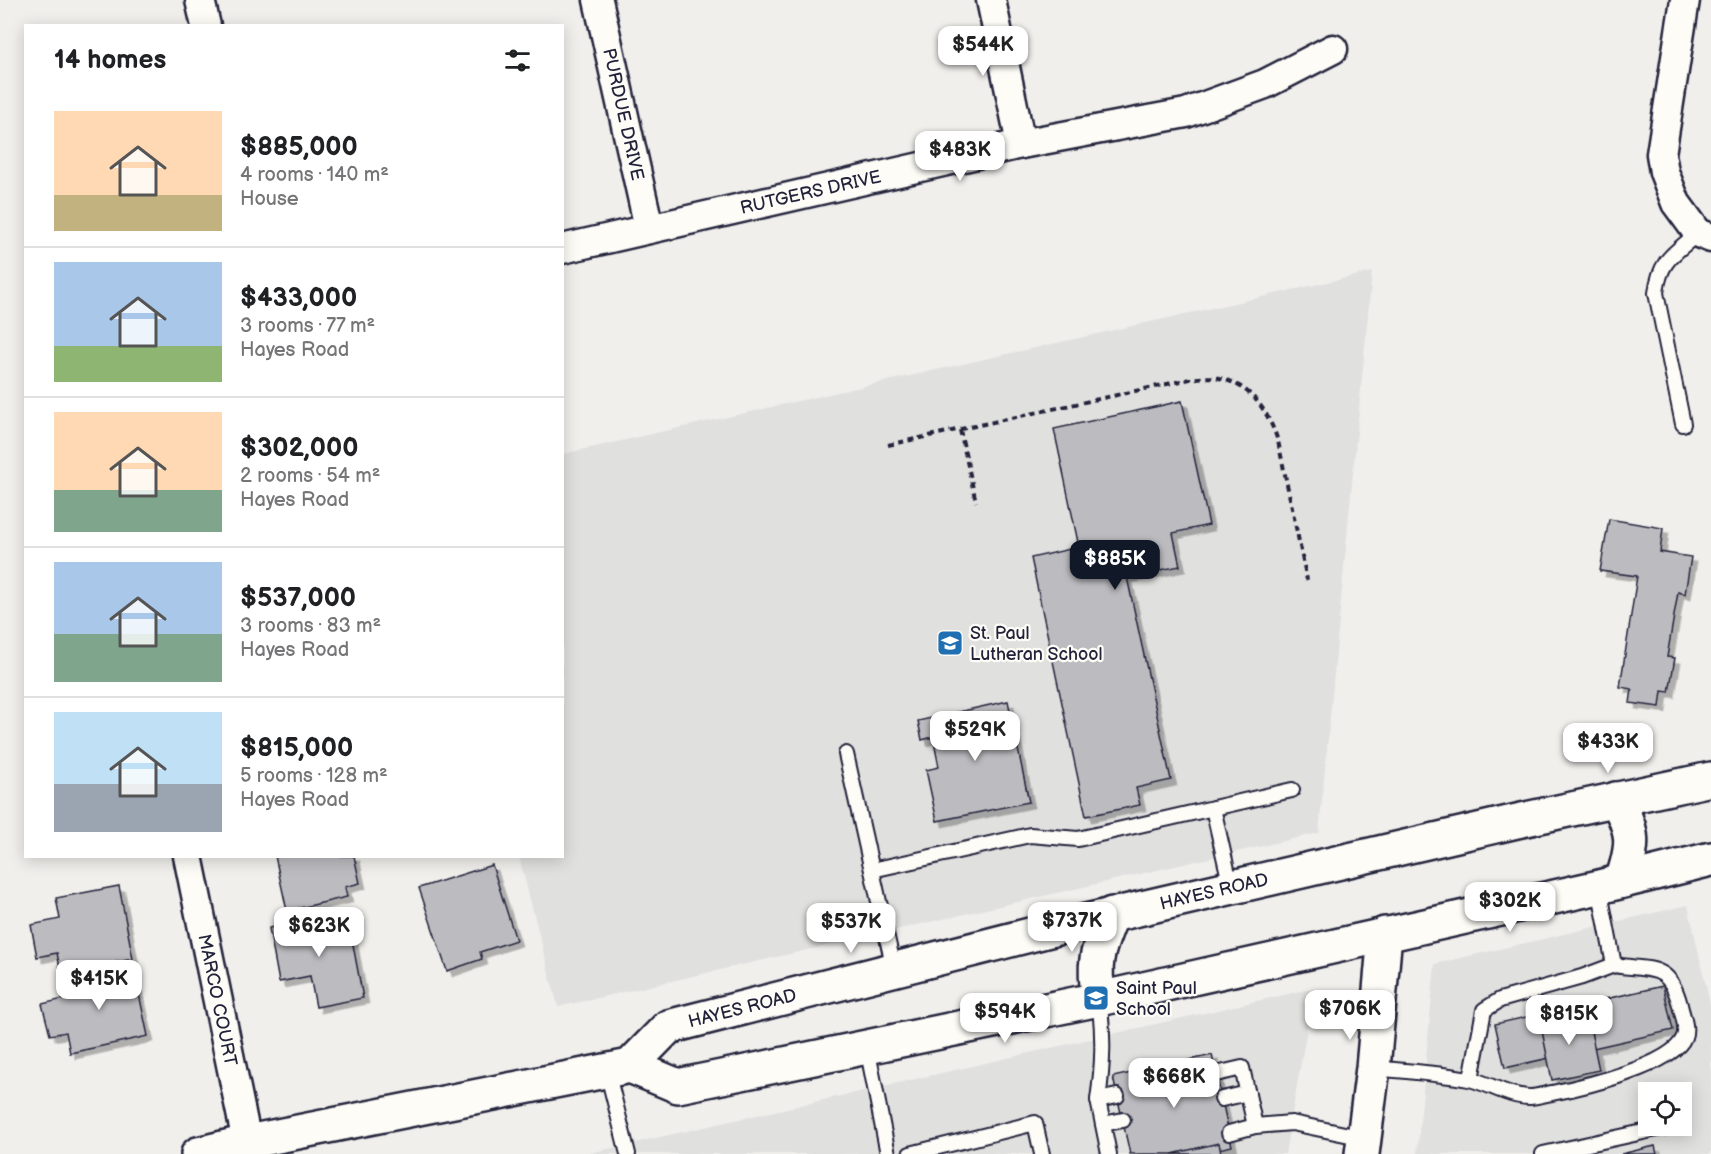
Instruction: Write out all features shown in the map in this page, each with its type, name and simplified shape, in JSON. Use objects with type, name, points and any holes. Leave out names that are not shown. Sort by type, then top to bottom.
[{"type":"street","points":[[200,0],[206,24]]},
{"type":"street","name":"PURDUE DRIVE","points":[[598,0],[649,228]]},
{"type":"street","points":[[991,0],[1021,144]]},
{"type":"street","points":[[1685,0],[1661,154],[1664,172],[1676,202],[1704,236]]},
{"type":"street","name":"RUTGERS DRIVE","points":[[564,249],[1021,144],[1186,113],[1264,84],[1333,49]]},
{"type":"street","name":"HAYES ROAD","points":[[618,1069],[668,1027],[1112,914],[1711,779]]},
{"type":"street","points":[[1611,884],[1630,855],[1631,836],[1627,819],[1616,799]]},
{"type":"street","name":"MARCO COURT","points":[[188,858],[242,1147]]},
{"type":"street","points":[[198,1154],[242,1147],[618,1069],[678,1086],[1099,999],[1611,884],[1711,859]]},
{"type":"street","points":[[1099,999],[1095,974],[1098,951],[1112,914]]},
{"type":"street","points":[[1363,1146],[1373,1068],[1385,934]]},
{"type":"lane","points":[[1683,424],[1656,293],[1658,274],[1668,258],[1704,236]]},
{"type":"lane","points":[[846,754],[894,969]]},
{"type":"lane","points":[[872,870],[1030,835],[1078,839],[1292,790]]},
{"type":"lane","points":[[1213,808],[1231,887]]},
{"type":"lane","points":[[1611,884],[1614,965]]},
{"type":"lane","points":[[1373,1068],[1471,1079],[1502,1091],[1530,1097],[1599,1082],[1638,1069],[1678,1047],[1685,1035],[1685,1026],[1679,1001],[1669,978],[1654,968],[1614,965],[1582,977],[1500,1000],[1484,1010],[1471,1079]]},
{"type":"lane","points":[[1099,999],[1103,1055],[1098,1100],[1109,1154]]},
{"type":"lane","points":[[867,1047],[888,1154]]},
{"type":"lane","points":[[1216,1074],[1242,1068],[1255,1126]]},
{"type":"lane","points":[[618,1069],[628,1154]]},
{"type":"lane","points":[[1222,1099],[1248,1093]]},
{"type":"lane","points":[[1098,1100],[1117,1096]]},
{"type":"lane","points":[[1103,1124],[1123,1120]]},
{"type":"lane","points":[[1229,1132],[1255,1126],[1292,1123],[1363,1146]]},
{"type":"lane","points":[[910,1154],[1035,1124],[1042,1154]]},
{"type":"lane","points":[[1543,1154],[1638,1133]]},
{"type":"path","points":[[888,445],[1190,378],[1217,377],[1240,386],[1257,400],[1271,421],[1278,441],[1307,580]]},
{"type":"path","points":[[960,430],[976,502]]},
{"type":"shaded area","name":"St. Paul Lutheran School","points":[[1372,272],[1319,833],[558,1007],[519,858],[564,858],[564,454]]},
{"type":"shaded area","points":[[1688,905],[1711,1008],[1711,1154],[1417,1154],[1435,964]]},
{"type":"shaded area","points":[[1314,988],[1285,1154],[586,1154]]},
{"type":"building","name":"St. Paul Lutheran School","points":[[1182,401],[1209,525],[1173,533],[1180,566],[1127,577],[1171,780],[1136,788],[1140,805],[1086,816],[1031,558],[1079,547],[1054,429]]},
{"type":"building","points":[[1609,519],[1663,528],[1660,552],[1691,557],[1685,594],[1678,592],[1667,657],[1675,658],[1669,692],[1662,691],[1660,707],[1630,703],[1632,689],[1620,687],[1637,576],[1600,571]]},
{"type":"building","points":[[1008,701],[1029,802],[937,821],[926,770],[939,767],[933,737],[922,740],[918,721]]},
{"type":"building","points":[[275,858],[354,858],[360,883],[345,887],[347,897],[287,911]]},
{"type":"building","points":[[492,865],[516,940],[480,952],[482,959],[447,971],[419,888]]},
{"type":"building","points":[[119,886],[133,959],[61,973],[57,953],[37,957],[31,925],[60,919],[56,898]]},
{"type":"building","points":[[347,913],[363,998],[316,1007],[310,976],[279,982],[269,928]]},
{"type":"building","points":[[133,966],[148,1036],[70,1053],[66,1032],[50,1035],[42,1004],[76,996],[73,980]]},
{"type":"building","points":[[1663,986],[1673,1030],[1505,1068],[1495,1024]]},
{"type":"building","points":[[1587,1012],[1599,1070],[1552,1080],[1540,1021]]},
{"type":"building","points":[[1212,1055],[1232,1146],[1197,1154],[1130,1154],[1113,1077]]},
{"type":"building","points":[[1219,1143],[1221,1154],[1172,1154]]},
{"type":"building","points":[[1655,1146],[1657,1154],[1621,1154]]},
{"type":"place","name":"St. Paul Lutheran School","points":[[950,643]]},
{"type":"place","name":"Saint Paul School","points":[[1096,998]]}]
